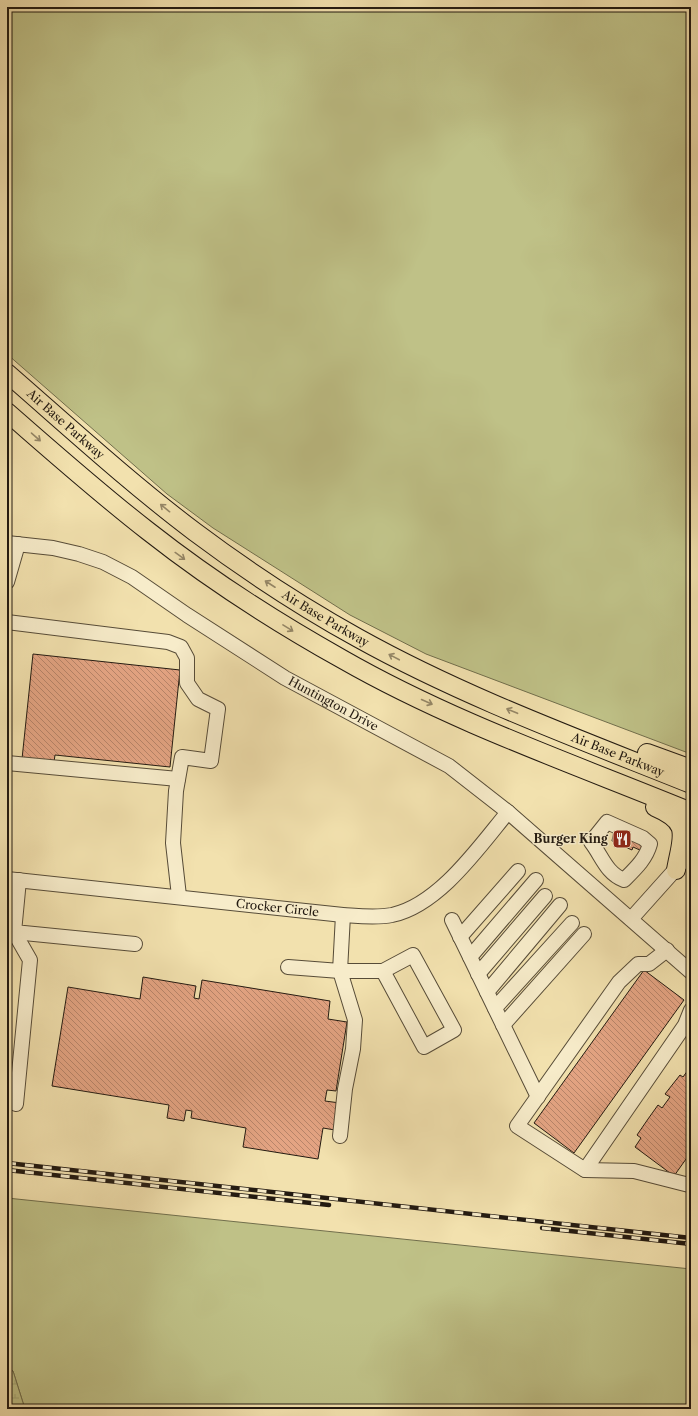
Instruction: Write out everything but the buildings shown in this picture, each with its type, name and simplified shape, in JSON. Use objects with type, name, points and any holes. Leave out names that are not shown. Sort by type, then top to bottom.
[{"type":"main road","name":"Air Base Parkway","points":[[7,373],[171,513],[228,556],[357,638],[433,678],[541,724],[691,784]]},
{"type":"main road","name":"Air Base Parkway","points":[[7,412],[148,531],[258,609],[344,661],[423,700],[691,812]]},
{"type":"main road","points":[[541,724],[638,750],[691,769]]},
{"type":"main road","points":[[540,750],[602,785],[670,814],[675,818],[680,825],[683,834],[676,870]]},
{"type":"main road","points":[[676,870],[691,858]]},
{"type":"street","points":[[7,582],[12,544]]},
{"type":"street","name":"Huntington Drive","points":[[12,544],[53,548],[79,554],[103,562],[132,577],[187,615],[285,678],[449,766],[508,812],[690,970]]},
{"type":"street","points":[[7,622],[168,642],[181,647],[187,658],[187,683],[198,698],[218,709],[212,760],[182,757],[178,779],[173,843],[179,896]]},
{"type":"street","points":[[7,763],[178,779]]},
{"type":"street","name":"Crocker Circle","points":[[13,879],[343,915],[370,917],[392,915],[412,908],[430,898],[447,883],[508,812]]},
{"type":"street","points":[[631,919],[691,852]]},
{"type":"street","points":[[460,937],[518,870]]},
{"type":"street","points":[[13,879],[14,932],[30,960],[16,1104]]},
{"type":"street","points":[[470,957],[536,880]]},
{"type":"street","points":[[478,974],[545,896]]},
{"type":"street","points":[[487,992],[560,905]]},
{"type":"street","points":[[340,1136],[345,1089],[353,1049],[355,1020],[340,971],[343,915]]},
{"type":"street","points":[[452,920],[538,1097]]},
{"type":"street","points":[[495,1008],[572,923]]},
{"type":"street","points":[[14,932],[135,944]]},
{"type":"street","points":[[503,1025],[584,934]]},
{"type":"street","points":[[667,950],[650,964],[638,964],[619,982],[517,1126],[585,1170],[634,1171],[690,1184]]},
{"type":"street","points":[[288,967],[340,971],[383,971],[413,955],[454,1030],[424,1047],[383,971]]},
{"type":"street","points":[[585,1170],[685,1024],[691,1010]]},
{"type":"green space","points":[[7,7],[691,7],[691,754],[426,654],[350,615],[213,528],[167,494],[7,354]]},
{"type":"green space","points":[[7,1198],[691,1269],[691,1409],[25,1409],[13,1371],[7,1369]]},
{"type":"green space","points":[[7,1369],[13,1371],[25,1409],[7,1409]]},
{"type":"railway","points":[[7,1163],[691,1238]]},
{"type":"railway","points":[[7,1170],[329,1205]]},
{"type":"railway","points":[[542,1228],[691,1244]]},
{"type":"place","name":"Burger King","points":[[622,839]]}]
